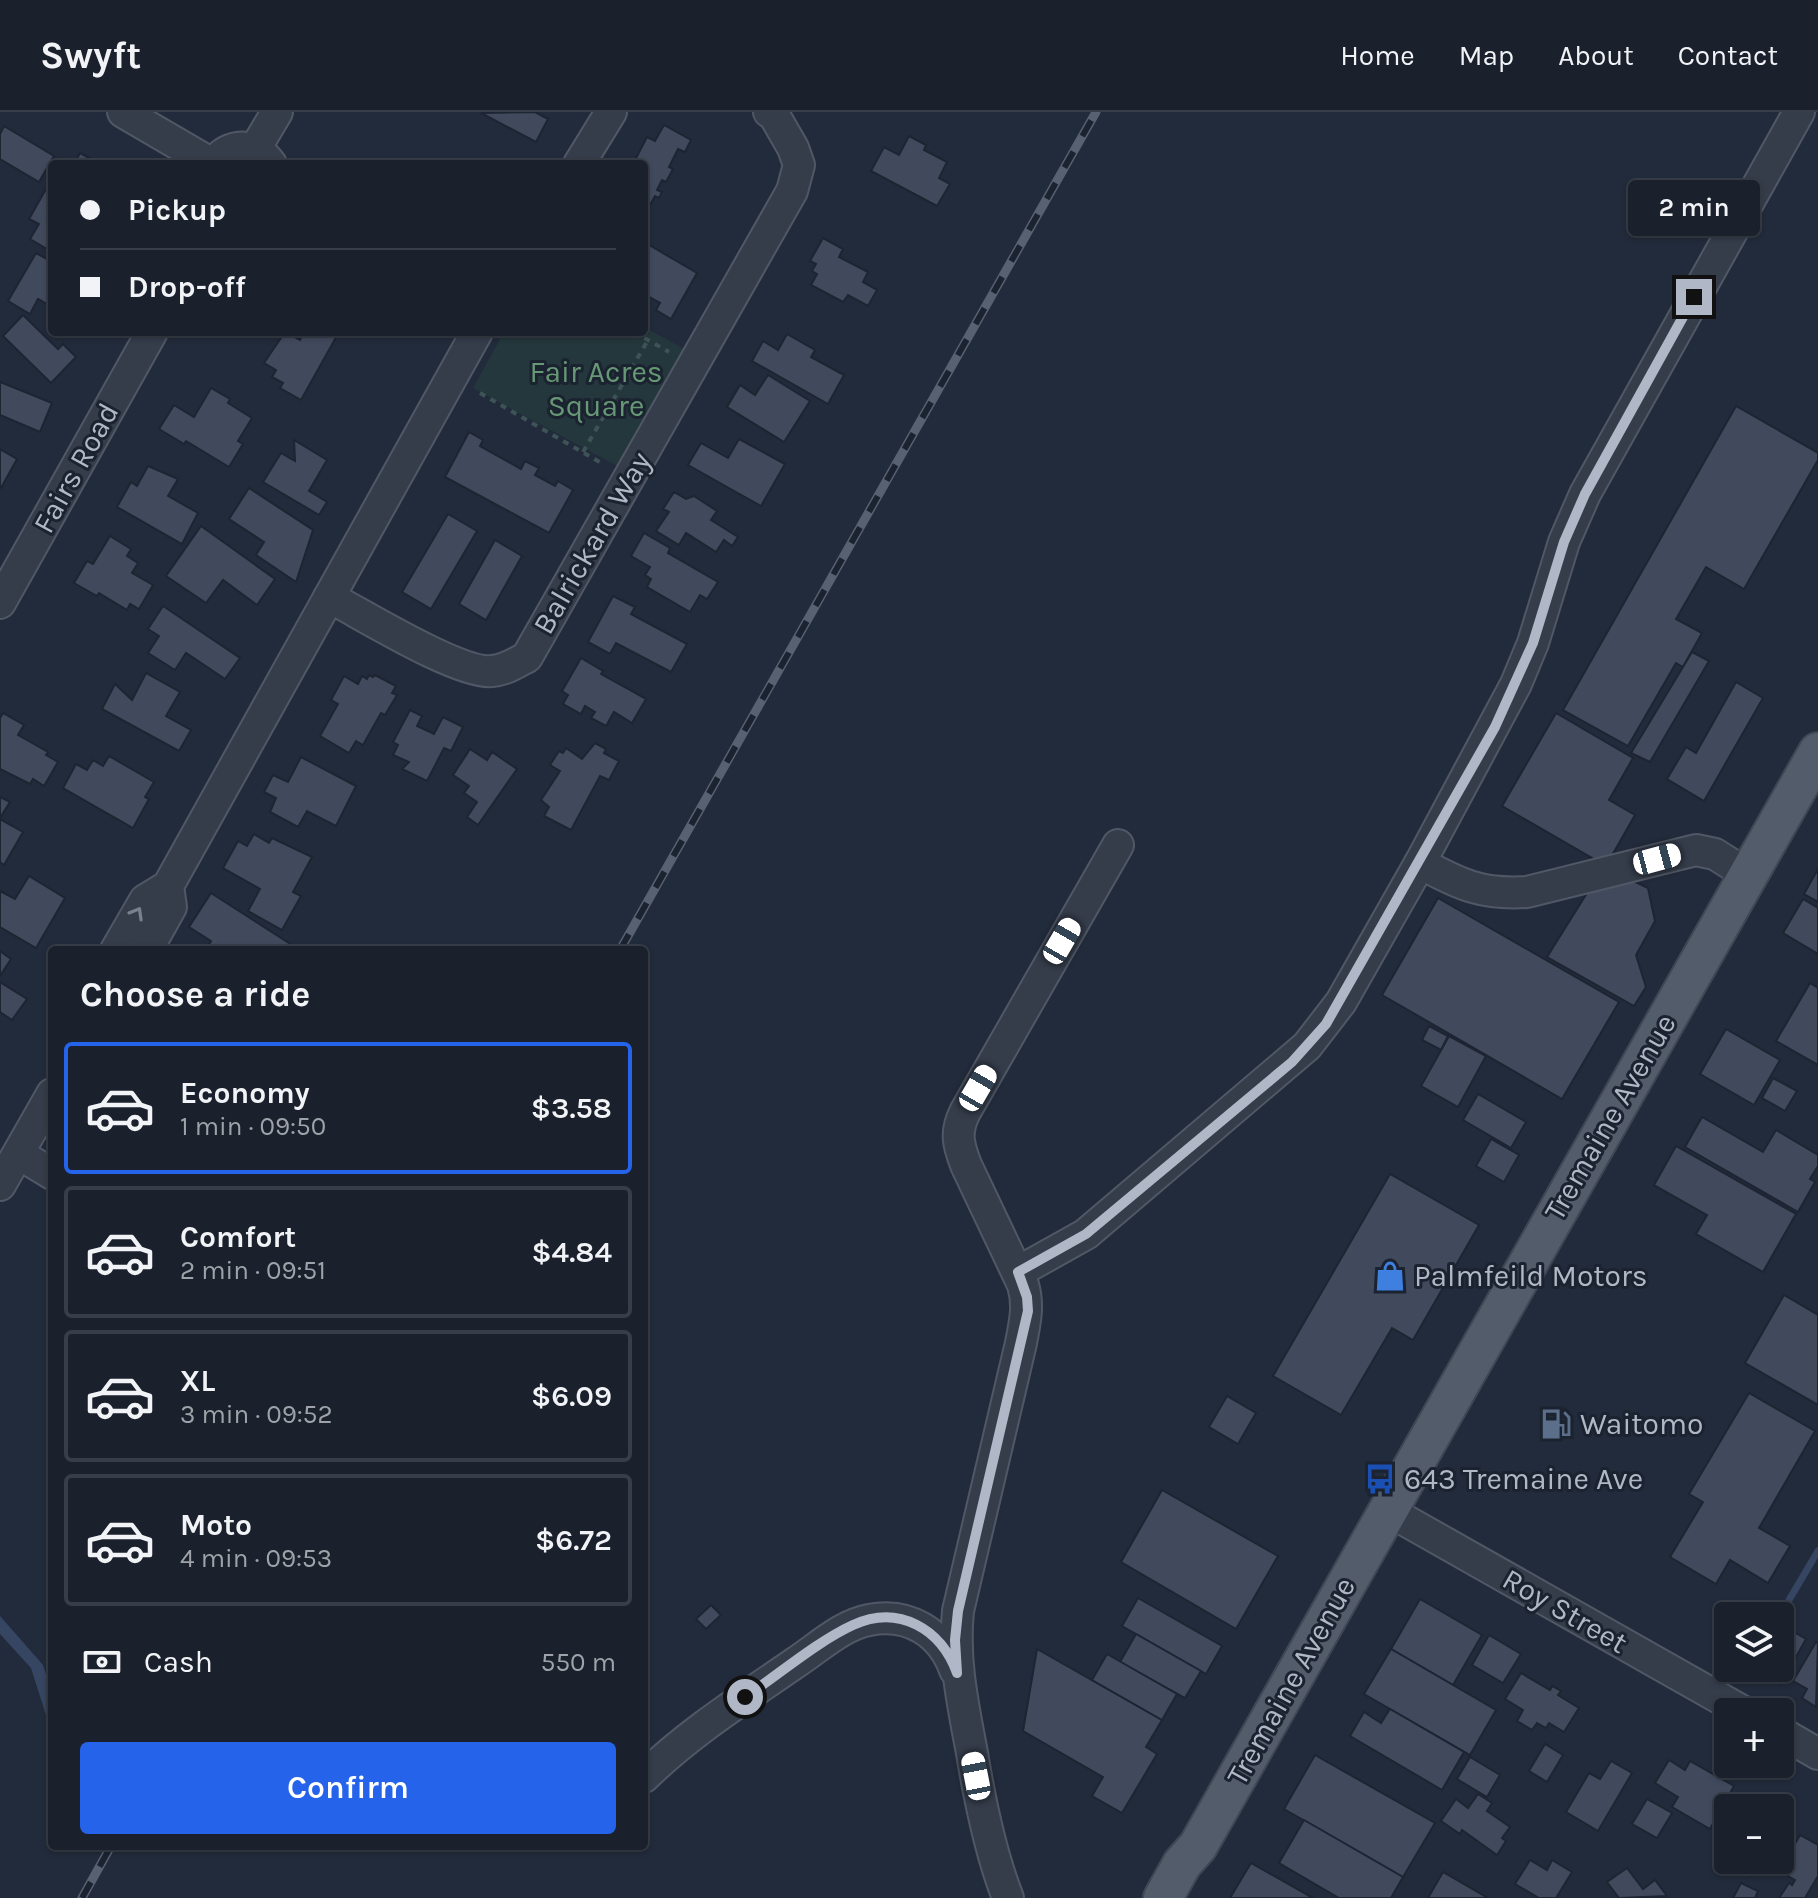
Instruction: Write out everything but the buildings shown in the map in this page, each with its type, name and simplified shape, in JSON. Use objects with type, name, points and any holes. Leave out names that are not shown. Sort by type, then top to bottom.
[{"type":"main road","name":"Tremaine Avenue","points":[[1163,1898],[1182,1864],[1198,1846],[1818,752]]},
{"type":"street","points":[[123,112],[205,160]]},
{"type":"street","points":[[215,160],[236,147],[263,157],[277,112]]},
{"type":"street","points":[[581,160],[611,112]]},
{"type":"street","name":"Balrickard Way","points":[[329,597],[458,666],[490,672],[509,667],[527,657],[792,191],[799,165],[793,148],[774,115],[769,112]]},
{"type":"street","points":[[1018,1272],[1086,1234],[1292,1062],[1341,1002],[1516,684],[1533,643],[1564,542],[1585,494],[1799,112]]},
{"type":"street","name":"Fairs Road","points":[[0,603],[150,336]]},
{"type":"street","points":[[118,946],[145,900],[168,886],[475,336]]},
{"type":"street","points":[[998,1895],[957,1673],[955,1640],[958,1611],[1028,1311],[1027,1297],[1018,1272],[966,1165],[957,1131],[972,1098],[1118,845]]},
{"type":"street","points":[[1420,863],[1459,884],[1479,891],[1501,893],[1527,892],[1696,850],[1715,854],[1748,875]]},
{"type":"street","points":[[149,946],[171,907],[168,886]]},
{"type":"street","points":[[0,1185],[48,1101]]},
{"type":"street","points":[[19,1154],[48,1172]]},
{"type":"street","name":"Roy Street","points":[[1387,1510],[1719,1698]]},
{"type":"street","points":[[648,1774],[699,1729],[854,1625],[885,1618],[900,1619],[925,1629],[944,1645],[957,1673]]},
{"type":"street","points":[[1794,1740],[1818,1754]]},
{"type":"path","points":[[641,336],[669,352]]},
{"type":"path","points":[[583,452],[648,340]]},
{"type":"path","points":[[480,393],[603,464]]},
{"type":"green space","name":"Fair Acres Square","points":[[648,329],[684,349],[619,467],[473,388],[502,336],[648,336]]},
{"type":"water","points":[[0,1616],[43,1665],[48,1681],[48,1721],[31,1668],[0,1634]]},
{"type":"waterway","points":[[1789,1600],[1818,1551]]},
{"type":"railway","points":[[622,946],[1096,112]]},
{"type":"railway","points":[[82,1898],[109,1850]]},
{"type":"place","name":"Palmfeild Motors","points":[[1390,1276]]},
{"type":"place","name":"Waitomo","points":[[1556,1424]]},
{"type":"place","name":"643 Tremaine Ave","points":[[1380,1479]]},
{"type":"route","points":[[745,1697],[838,1634],[854,1625],[885,1618],[914,1624],[935,1636],[944,1645],[957,1673],[955,1640],[958,1611],[1028,1311],[1027,1297],[1018,1272],[1086,1234],[1292,1062],[1326,1024],[1495,727],[1533,643],[1564,542],[1585,494],[1694,297]]}]
